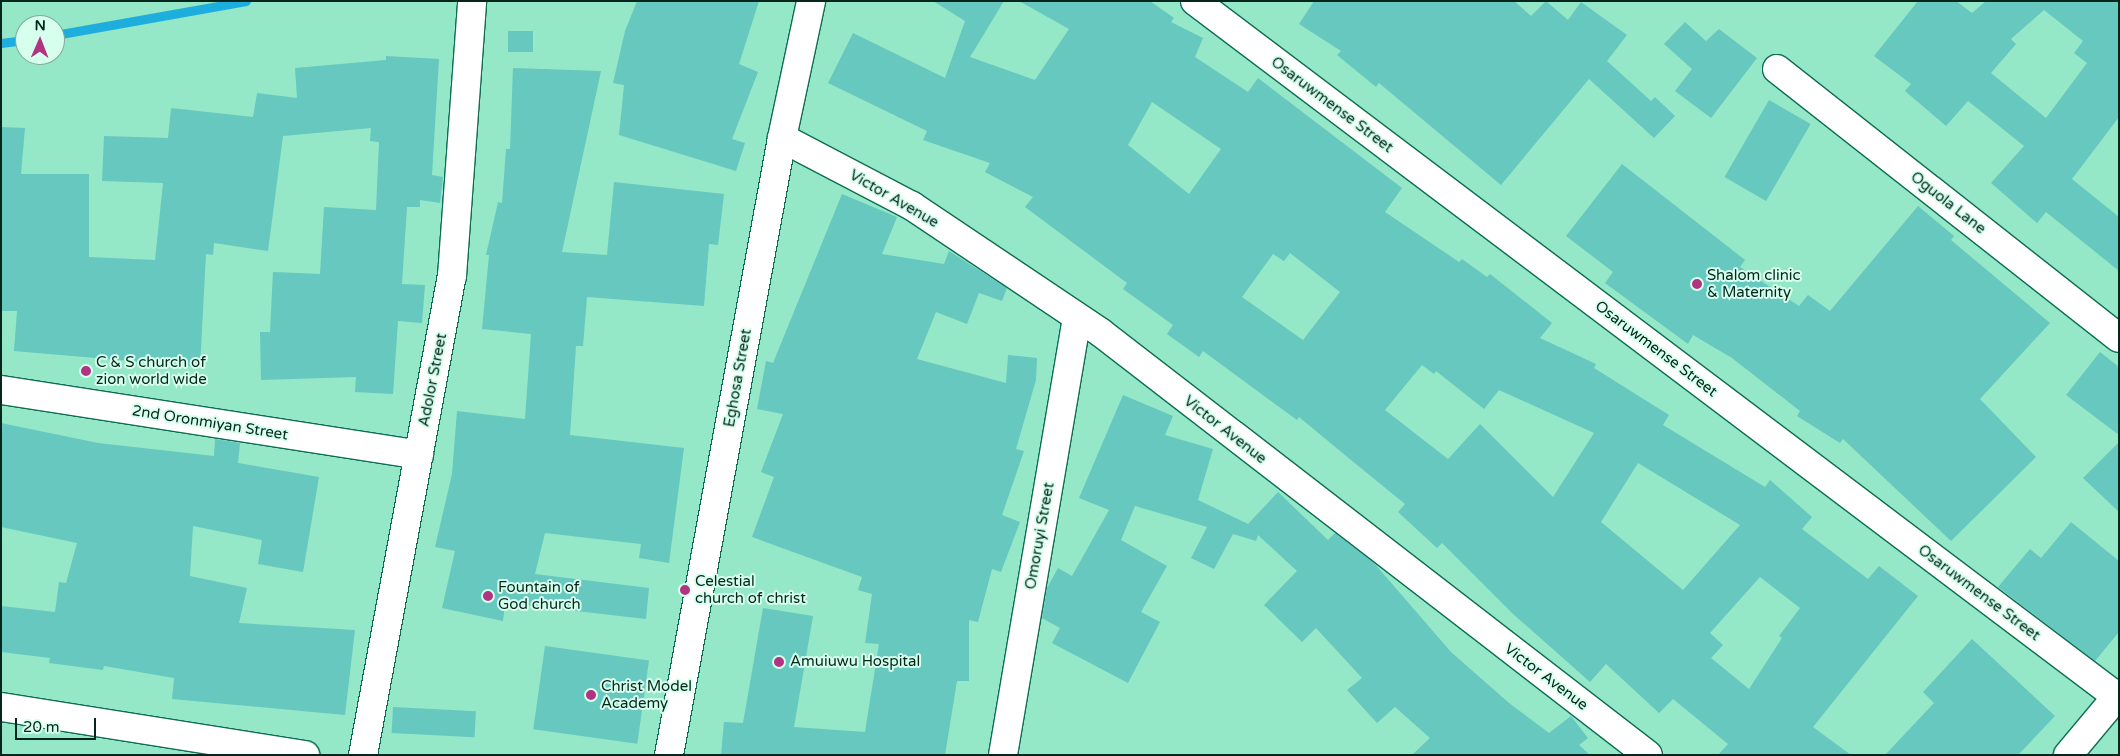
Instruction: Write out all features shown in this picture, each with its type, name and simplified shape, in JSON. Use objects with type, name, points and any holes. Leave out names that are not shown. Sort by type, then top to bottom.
[{"type":"street","name":"Adolor Street","points":[[363,755],[452,276],[472,1]]},
{"type":"street","name":"Eghosa Street","points":[[669,755],[782,138],[811,1]]},
{"type":"street","name":"Osaruwmense Street","points":[[1195,1],[2117,695]]},
{"type":"street","name":"Oguola Lane","points":[[1777,68],[2119,338]]},
{"type":"street","name":"Victor Avenue","points":[[782,138],[912,206],[1077,317],[1648,755]]},
{"type":"street","name":"Omoruyi Street","points":[[1003,755],[1077,317]]},
{"type":"street","name":"2nd Oronmiyan Street","points":[[1,390],[419,456]]},
{"type":"street","points":[[2068,755],[2117,695]]},
{"type":"street","points":[[1,707],[305,755]]},
{"type":"building","points":[[637,1],[759,1],[739,64],[758,72],[732,139],[745,143],[736,171],[619,135],[624,85],[613,83],[625,31]]},
{"type":"building","points":[[933,1],[1004,1],[970,57],[1035,80],[1069,29],[1019,1],[1150,1],[1174,18],[1171,22],[1203,38],[1195,57],[1248,92],[1258,78],[1402,188],[1385,212],[1459,262],[1462,259],[1487,277],[1490,274],[1552,323],[1540,338],[1596,364],[1594,368],[1669,415],[1663,425],[1765,487],[1770,480],[1812,517],[1802,529],[1868,579],[1879,566],[1918,596],[1813,727],[1851,755],[1718,755],[1728,744],[1673,699],[1659,713],[1606,664],[1590,682],[1512,613],[1442,543],[1437,548],[1398,512],[1405,504],[1299,417],[1297,420],[1203,351],[1199,357],[1167,334],[1173,325],[1123,289],[1127,283],[1025,207],[1033,197],[985,172],[990,163],[923,140],[927,131],[828,83],[853,33],[945,78],[965,21]],"holes":[[[1152,102],[1221,149],[1189,194],[1128,145]],[[1290,253],[1340,292],[1303,340],[1242,297],[1273,254],[1284,261]],[[1422,365],[1434,374],[1436,371],[1484,409],[1499,390],[1594,433],[1553,497],[1480,424],[1448,459],[1385,410]],[[1638,463],[1740,525],[1683,590],[1601,522]],[[1760,577],[1800,608],[1779,636],[1782,638],[1749,689],[1711,658],[1723,645],[1710,633]]]},
{"type":"building","points":[[1314,1],[1514,1],[1531,16],[1546,1],[1568,20],[1581,2],[1627,35],[1607,61],[1651,101],[1655,97],[1675,116],[1654,138],[1589,79],[1501,185],[1379,83],[1376,87],[1337,55],[1341,51],[1299,24]]},
{"type":"building","points":[[1918,1],[1956,1],[1972,13],[1986,1],[2119,1],[2119,117],[2072,179],[2119,217],[2119,271],[2046,212],[2037,223],[1991,183],[2024,146],[1968,101],[1946,126],[1905,91],[1911,84],[1874,56]],"holes":[[[2044,10],[2083,41],[2074,53],[2087,63],[2046,118],[1991,73],[2016,44],[2011,39]]]},
{"type":"building","points":[[1685,22],[1706,41],[1719,29],[1757,58],[1711,118],[1675,91],[1692,69],[1664,44]]},
{"type":"building","points":[[508,31],[533,31],[533,52],[508,52]]},
{"type":"building","points":[[386,56],[439,59],[432,175],[443,177],[440,203],[420,200],[420,207],[407,207],[402,284],[425,285],[422,323],[398,321],[393,394],[355,392],[356,377],[261,380],[260,332],[270,332],[273,272],[320,274],[324,207],[376,210],[379,142],[370,141],[371,128],[283,136],[268,251],[214,243],[213,255],[206,254],[200,367],[14,351],[17,311],[1,311],[1,127],[25,128],[21,174],[89,174],[89,257],[155,260],[163,183],[102,181],[104,136],[168,138],[171,108],[253,117],[257,93],[297,98],[295,68],[386,60]]},
{"type":"building","points":[[513,68],[601,71],[562,252],[607,255],[614,182],[724,194],[718,245],[709,244],[704,306],[587,297],[583,346],[576,346],[570,435],[684,448],[669,563],[639,558],[641,544],[545,533],[535,574],[649,588],[646,619],[505,603],[503,621],[442,608],[455,551],[435,547],[452,474],[457,411],[525,419],[531,334],[482,329],[489,255],[486,255],[498,202],[502,203],[506,149],[510,149]]},
{"type":"building","points":[[1769,100],[1811,124],[1766,201],[1724,177]]},
{"type":"building","points":[[1622,164],[1745,260],[1740,267],[1799,306],[1808,295],[1830,311],[1918,206],[1954,236],[1951,240],[2050,323],[1980,399],[2036,457],[1951,541],[1843,439],[1840,443],[1797,416],[1800,411],[1732,358],[1693,335],[1688,344],[1605,283],[1613,272],[1566,236]]},
{"type":"building","points":[[842,194],[897,217],[882,254],[944,264],[949,251],[1007,288],[1002,301],[979,293],[967,324],[936,312],[917,359],[1006,383],[1008,355],[1037,358],[1036,380],[1016,449],[1024,451],[1002,515],[1020,522],[1001,572],[992,569],[978,622],[969,620],[969,681],[957,681],[945,755],[721,755],[724,722],[743,723],[763,608],[813,616],[794,727],[865,732],[879,644],[865,643],[872,594],[858,590],[862,577],[752,537],[774,477],[761,472],[783,414],[757,409],[766,361],[773,363]]},
{"type":"building","points":[[2100,352],[2119,367],[2119,435],[2066,395]]},
{"type":"building","points":[[1123,395],[1173,416],[1165,435],[1213,449],[1198,500],[1248,524],[1278,492],[1328,540],[1335,533],[1374,563],[1451,652],[1509,703],[1549,733],[1571,716],[1588,738],[1579,745],[1590,755],[1412,755],[1430,738],[1395,707],[1377,723],[1347,690],[1362,678],[1316,628],[1302,642],[1264,605],[1297,571],[1258,535],[1256,541],[1233,534],[1214,569],[1191,558],[1207,527],[1135,506],[1121,540],[1167,566],[1141,612],[1160,622],[1128,683],[1052,643],[1060,628],[1042,618],[1047,588],[1058,568],[1072,576],[1109,510],[1079,498]]},
{"type":"building","points":[[1,423],[98,443],[214,456],[215,439],[240,443],[238,463],[319,477],[303,572],[258,564],[262,540],[193,526],[190,576],[247,588],[239,623],[355,630],[345,715],[172,699],[174,678],[104,666],[103,670],[49,663],[50,658],[1,652],[1,606],[55,612],[59,582],[66,583],[77,543],[1,527]]},
{"type":"building","points":[[2119,442],[2119,512],[2083,478]]},
{"type":"building","points":[[2071,522],[2119,561],[2119,632],[2095,661],[1998,587],[2030,549],[2041,558]]},
{"type":"building","points":[[1972,639],[2055,716],[2018,755],[1885,755],[1934,703],[1923,692]]},
{"type":"building","name":"Christ Model Academy","points":[[545,646],[649,661],[637,744],[533,729]]},
{"type":"building","points":[[393,707],[476,711],[475,737],[392,733]]},
{"type":"waterway","points":[[65,33],[246,1]]},
{"type":"waterway","points":[[1,43],[15,41]]},
{"type":"place","name":"Shalom clinic & Maternity","points":[[1697,284]]},
{"type":"place","name":"C & S church of zion world wide","points":[[86,371]]},
{"type":"place","name":"Celestial church of christ","points":[[685,590]]},
{"type":"place","name":"Fountain of God church","points":[[488,596]]},
{"type":"place","name":"Amuiuwu Hospital","points":[[779,662]]},
{"type":"place","name":"Christ Model Academy","points":[[591,695]]}]
